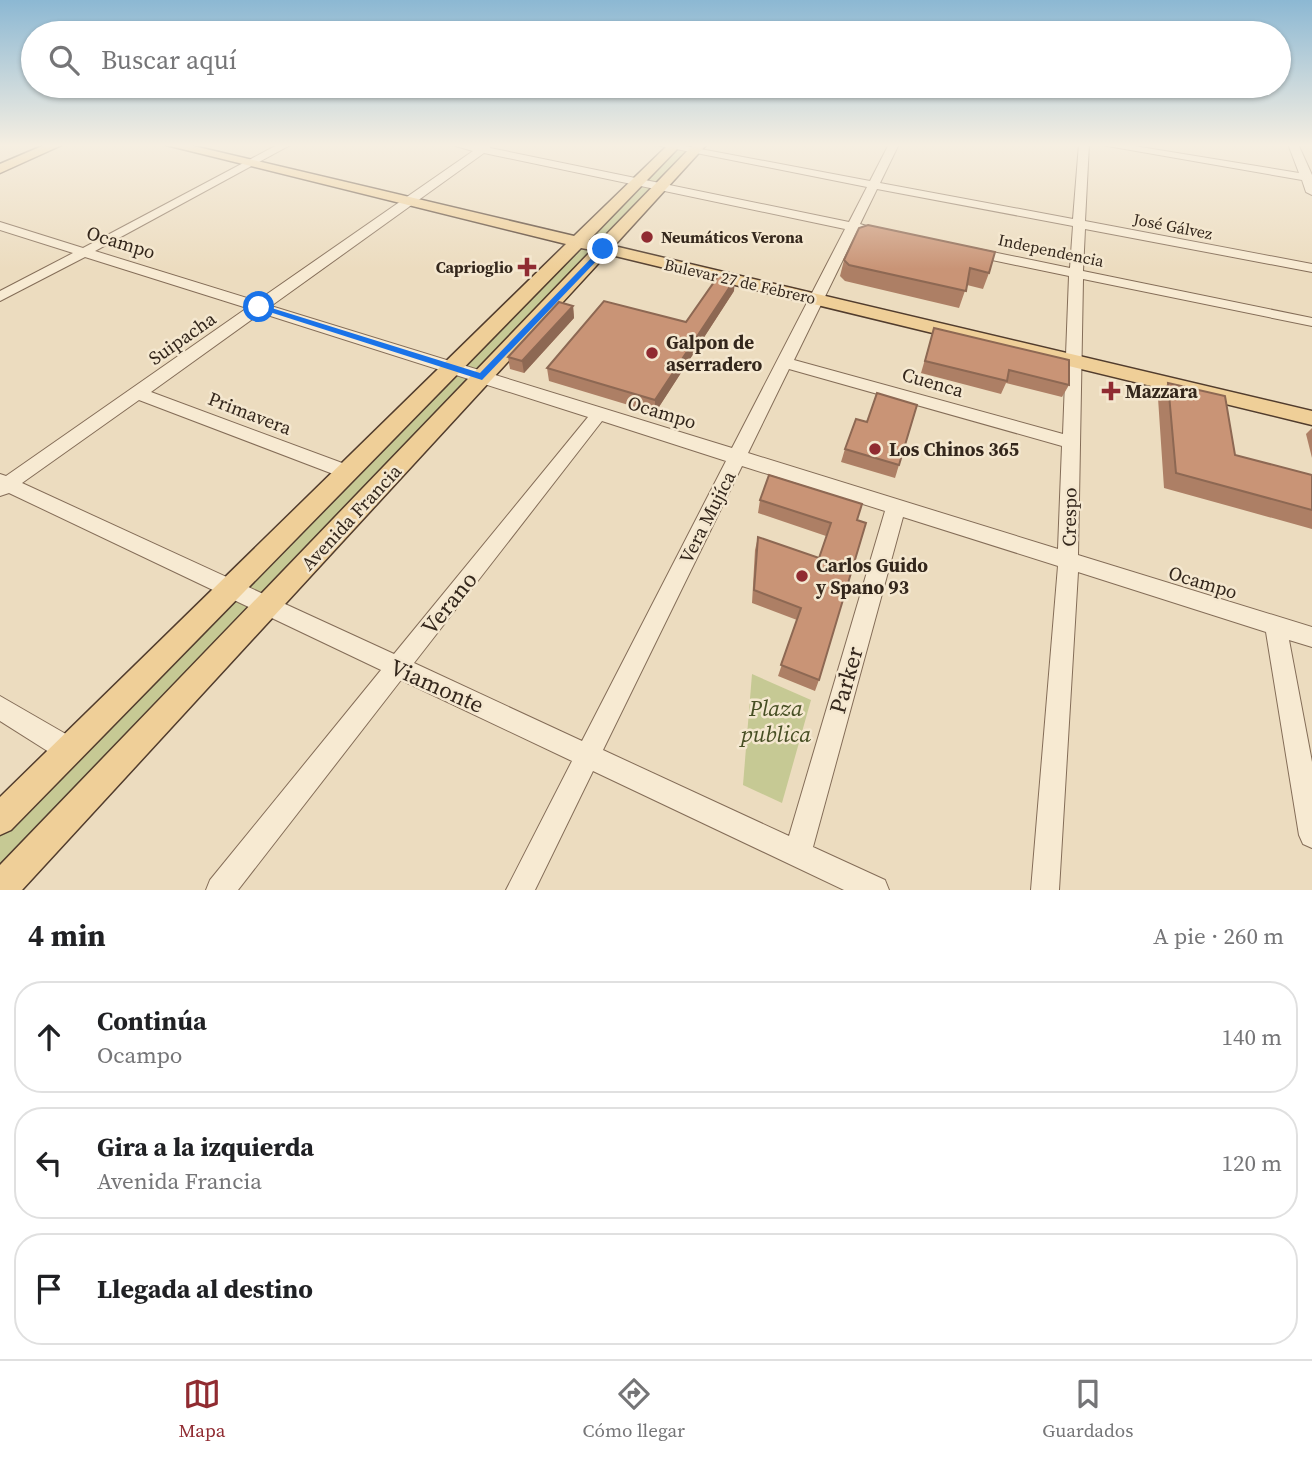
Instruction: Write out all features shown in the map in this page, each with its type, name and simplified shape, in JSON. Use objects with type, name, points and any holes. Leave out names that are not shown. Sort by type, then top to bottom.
[{"type":"main road","name":"Bulevar 27 de Febrero","points":[[354,186],[1076,355],[1312,418]]},
{"type":"main road","name":"Bulevar 27 de Febrero","points":[[370,186],[414,198]]},
{"type":"main road","name":"Avenida Francia","points":[[0,889],[482,377],[595,241],[635,186]]},
{"type":"main road","name":"Avenida Francia","points":[[0,819],[452,368],[595,241],[661,187]]},
{"type":"main road","name":"Bulevar 27 de Febrero","points":[[1076,355],[1312,404]]},
{"type":"street","points":[[0,297],[210,186]]},
{"type":"street","name":"Suipacha","points":[[2,485],[138,393],[432,186]]},
{"type":"street","points":[[654,186],[892,235]]},
{"type":"street","name":"Vera Mujíca","points":[[520,890],[873,186]]},
{"type":"street","name":"José Gálvez","points":[[876,186],[1312,268]]},
{"type":"street","name":"Crespo","points":[[1045,890],[1068,562],[1076,355],[1076,273],[1081,186]]},
{"type":"street","name":"Ocampo","points":[[0,226],[1312,638]]},
{"type":"street","name":"Independencia","points":[[958,248],[1312,322]]},
{"type":"street","name":"Cuenca","points":[[785,362],[1071,442]]},
{"type":"street","name":"Primavera","points":[[138,393],[347,472]]},
{"type":"street","name":"Verano","points":[[220,890],[599,414]]},
{"type":"street","name":"Viamonte","points":[[2,485],[588,754],[875,890]]},
{"type":"street","name":"Parker","points":[[797,853],[896,507]]},
{"type":"street","points":[[1276,626],[1312,835]]},
{"type":"street","points":[[0,708],[69,750]]},
{"type":"green space","points":[[634,186],[662,186],[0,889],[0,819]]},
{"type":"green space","name":"Plaza publica","points":[[752,674],[811,700],[782,803],[743,785]]},
{"type":"building","points":[[868,225],[995,252],[989,273],[970,268],[966,291],[849,265],[844,260],[859,228]]},
{"type":"building","points":[[719,275],[735,279],[655,400],[547,368],[604,301],[686,322]]},
{"type":"building","points":[[559,302],[573,306],[522,361],[508,357]]},
{"type":"building","points":[[934,328],[1069,360],[1069,385],[1009,370],[1007,381],[925,361]]},
{"type":"building","points":[[1168,383],[1225,396],[1235,455],[1312,475],[1312,510],[1176,473]]},
{"type":"building","name":"Los Chinos 365","points":[[877,393],[917,405],[899,465],[845,449],[856,419],[867,422]]},
{"type":"building","name":"Carlos Guido y Spano 93","points":[[769,475],[862,504],[857,520],[866,523],[819,680],[781,665],[801,608],[754,590],[758,537],[819,558],[831,523],[760,500]]},
{"type":"place","name":"Neumáticos Verona","points":[[647,237]]},
{"type":"place","name":"Caprioglio","points":[[527,267]]},
{"type":"place","name":"Galpon de aserradero","points":[[652,353]]},
{"type":"place","name":"Mazzara","points":[[1111,391]]},
{"type":"place","name":"Los Chinos 365","points":[[875,449]]},
{"type":"place","name":"Carlos Guido y Spano 93","points":[[802,576]]},
{"type":"route","points":[[259,307],[482,377],[603,249]]}]
